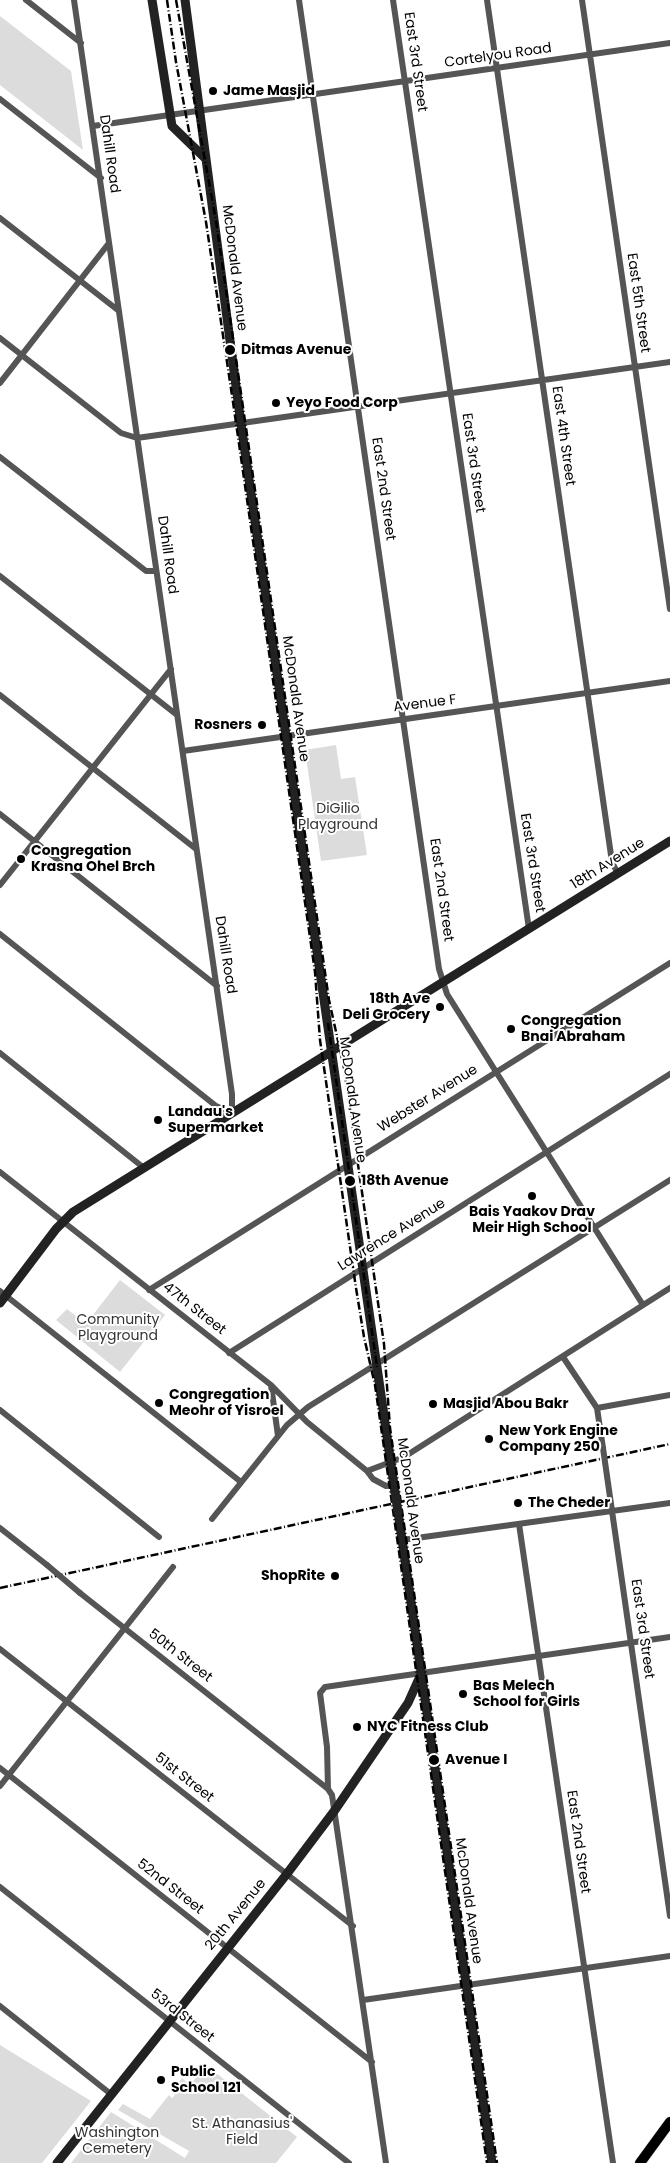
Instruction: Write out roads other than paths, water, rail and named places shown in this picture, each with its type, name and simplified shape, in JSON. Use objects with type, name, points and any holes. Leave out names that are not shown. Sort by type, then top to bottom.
[{"type":"main road","points":[[152,0],[172,126],[206,159]]},
{"type":"main road","name":"McDonald Avenue","points":[[185,0],[201,110],[240,424],[287,736],[347,1165],[492,2163]]},
{"type":"main road","name":"18th Avenue","points":[[2,1297],[73,1212],[670,841]]},
{"type":"main road","name":"20th Avenue","points":[[57,2163],[286,1876],[335,1810],[408,1703],[421,1674]]},
{"type":"main road","points":[[640,2163],[670,2122]]},
{"type":"street","points":[[26,0],[80,43]]},
{"type":"street","name":"Dahill Road","points":[[74,0],[217,986],[232,1094],[232,1113]]},
{"type":"street","name":"East 2nd Street","points":[[299,0],[439,969],[446,994],[643,1305]]},
{"type":"street","name":"East 3rd Street","points":[[394,0],[495,707],[529,929]]},
{"type":"street","name":"East 4th Street","points":[[488,0],[612,862],[618,874]]},
{"type":"street","name":"East 5th Street","points":[[582,0],[670,609]]},
{"type":"street","name":"Cortelyou Road","points":[[93,126],[670,43]]},
{"type":"street","points":[[0,99],[101,178]]},
{"type":"street","points":[[0,218],[80,282],[120,311]]},
{"type":"street","points":[[0,383],[110,243]]},
{"type":"street","points":[[0,338],[121,434],[137,438],[670,362]]},
{"type":"street","points":[[0,457],[146,571],[156,571]]},
{"type":"street","points":[[0,576],[149,695],[177,715]]},
{"type":"street","points":[[0,885],[149,695],[171,670]]},
{"type":"street","name":"Avenue F","points":[[183,751],[670,681]]},
{"type":"street","points":[[0,695],[196,849]]},
{"type":"street","points":[[0,814],[217,986]]},
{"type":"street","points":[[0,934],[216,1106],[232,1113]]},
{"type":"street","name":"Webster Avenue","points":[[149,1290],[670,963]]},
{"type":"street","points":[[0,1053],[144,1168]]},
{"type":"street","name":"Lawrence Avenue","points":[[229,1353],[670,1074]]},
{"type":"street","name":"47th Street","points":[[0,1172],[271,1385],[299,1414],[380,1483],[394,1488]]},
{"type":"street","points":[[212,1519],[278,1436],[299,1414],[312,1404],[670,1180]]},
{"type":"street","points":[[367,1471],[404,1457],[670,1288]]},
{"type":"street","points":[[2,1297],[241,1482]]},
{"type":"street","name":"East 3rd Street","points":[[563,1357],[597,1408],[670,1916]]},
{"type":"street","points":[[271,1385],[278,1436]]},
{"type":"street","points":[[597,1408],[670,1395]]},
{"type":"street","points":[[0,1410],[159,1537]]},
{"type":"street","points":[[402,1540],[670,1503]]},
{"type":"street","name":"East 2nd Street","points":[[519,1524],[613,2163]]},
{"type":"street","name":"50th Street","points":[[0,1528],[328,1789]]},
{"type":"street","points":[[0,1786],[173,1567]]},
{"type":"street","points":[[386,2163],[353,1926],[335,1810],[332,1795],[328,1789],[327,1747],[321,1689],[324,1687],[670,1637]]},
{"type":"street","name":"51st Street","points":[[0,1649],[286,1876],[353,1926]]},
{"type":"street","name":"52nd Street","points":[[0,1768],[372,2062]]},
{"type":"street","name":"53rd Street","points":[[0,1887],[349,2163]]},
{"type":"street","points":[[363,2000],[670,1956]]},
{"type":"street","points":[[0,2006],[112,2095]]},
{"type":"railway","points":[[167,0],[176,62],[206,222],[233,402],[315,972],[320,1040],[356,1288],[364,1337],[375,1385],[487,2163]]},
{"type":"railway","points":[[176,0],[216,221],[329,1000],[344,1068],[384,1344],[390,1428],[497,2163]]},
{"type":"railway","points":[[328,1023],[377,1367]]},
{"type":"railway","points":[[0,1588],[670,1444]]},
{"type":"place","name":"Jame Masjid","points":[[213,91]]},
{"type":"place","name":"Ditmas Avenue","points":[[230,350]]},
{"type":"place","name":"Yeyo Food Corp","points":[[276,403]]},
{"type":"place","name":"Rosners","points":[[262,725]]},
{"type":"place","name":"Congregation Krasna Ohel Brch","points":[[21,859]]},
{"type":"place","name":"18th Ave Deli Grocery","points":[[440,1007]]},
{"type":"place","name":"Congregation Bnai Abraham","points":[[511,1029]]},
{"type":"place","name":"Landau's Supermarket","points":[[158,1120]]},
{"type":"place","name":"18th Avenue","points":[[350,1181]]},
{"type":"place","name":"Bais Yaakov Drav Meir High School","points":[[532,1196]]},
{"type":"place","name":"Congregation Meohr of Yisroel","points":[[159,1403]]},
{"type":"place","name":"Masjid Abou Bakr","points":[[433,1404]]},
{"type":"place","name":"New York Engine Company 250","points":[[489,1439]]},
{"type":"place","name":"The Cheder","points":[[518,1503]]},
{"type":"place","name":"ShopRite","points":[[335,1576]]},
{"type":"place","name":"Bas Melech School for Girls","points":[[463,1694]]},
{"type":"place","name":"NYC Fitness Club","points":[[357,1727]]},
{"type":"place","name":"Avenue I","points":[[434,1760]]},
{"type":"place","name":"Public School 121","points":[[161,2080]]},
{"type":"park label","name":"DiGilio Playground","points":[[338,818]]},
{"type":"park label","name":"Community Playground","points":[[118,1328]]},
{"type":"park label","name":"St. Athanasius' Field","points":[[242,2132]]},
{"type":"park label","name":"Washington Cemetery","points":[[117,2142]]}]
